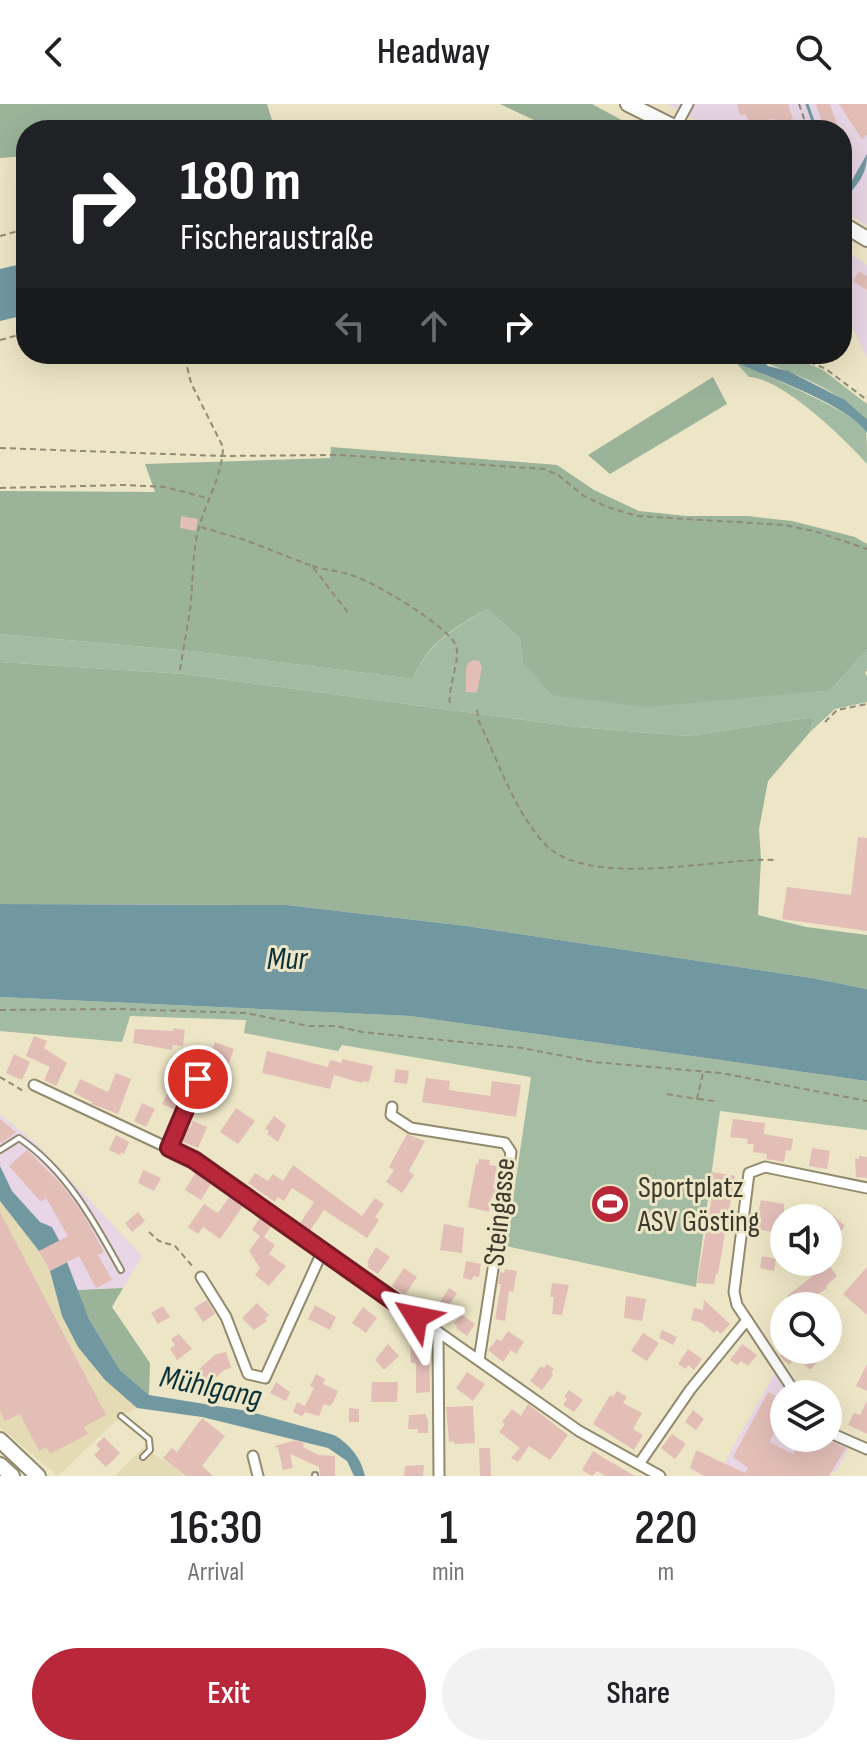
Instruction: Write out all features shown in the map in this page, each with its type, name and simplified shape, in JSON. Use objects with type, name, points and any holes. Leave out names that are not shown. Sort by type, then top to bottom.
[{"type":"main road","points":[[628,104],[659,120]]},
{"type":"main road","points":[[0,1440],[38,1476]]},
{"type":"main road","points":[[0,1465],[12,1476]]},
{"type":"street","points":[[169,1148],[198,1079]]},
{"type":"street","points":[[31,1089],[194,1160],[579,1431],[660,1476]]},
{"type":"street","name":"Steingasse","points":[[392,1107],[391,1115],[411,1128],[505,1143],[511,1152],[479,1360]]},
{"type":"street","points":[[787,1380],[737,1305],[734,1292],[749,1173],[765,1167],[867,1188]]},
{"type":"street","points":[[201,1277],[226,1317],[248,1374],[265,1378],[323,1250]]},
{"type":"street","points":[[639,1464],[690,1390],[747,1320]]},
{"type":"street","points":[[438,1332],[439,1476]]},
{"type":"street","points":[[842,1438],[867,1449]]},
{"type":"street","points":[[253,1456],[258,1476]]},
{"type":"lane","points":[[0,1150],[19,1138],[40,1152],[86,1207],[121,1270]]},
{"type":"lane","points":[[121,1416],[149,1439],[150,1450],[143,1457]]},
{"type":"path","points":[[180,670],[199,527],[208,498],[219,477],[223,447],[191,383],[186,364]]},
{"type":"path","points":[[814,364],[826,369],[867,400]]},
{"type":"path","points":[[0,448],[222,456],[340,455],[544,469],[558,475],[584,496],[637,516],[784,525],[814,531],[867,549]]},
{"type":"path","points":[[0,488],[124,485],[165,487],[208,498]]},
{"type":"path","points":[[199,527],[245,540],[312,566],[358,577],[421,613],[452,638],[457,647],[449,685],[450,707]]},
{"type":"path","points":[[312,566],[349,614]]},
{"type":"path","points":[[825,722],[837,710],[867,704]]},
{"type":"path","points":[[477,710],[479,722],[523,814],[544,844],[564,859],[593,866],[637,869],[776,860]]},
{"type":"path","points":[[0,1010],[122,1009],[246,1013],[309,1026],[336,1026],[362,1032],[522,1048],[594,1062],[704,1072],[867,1101]]},
{"type":"path","points":[[697,1099],[704,1072]]},
{"type":"path","points":[[0,1077],[31,1089]]},
{"type":"path","points":[[667,1094],[715,1101]]},
{"type":"path","points":[[149,1232],[159,1241],[175,1246],[201,1277]]},
{"type":"shaded area","points":[[667,104],[867,104],[867,226],[852,216],[852,120],[697,120]]},
{"type":"shaded area","points":[[852,255],[867,265],[867,358],[852,326]]},
{"type":"shaded area","points":[[0,1114],[38,1145],[142,1256],[123,1288],[77,1290],[50,1271],[39,1250],[32,1244],[40,1222],[12,1191],[0,1166]]},
{"type":"shaded area","points":[[0,1201],[39,1250],[50,1271],[62,1316],[105,1380],[137,1408],[121,1416],[58,1476],[0,1427]]},
{"type":"shaded area","points":[[770,1382],[770,1452],[842,1452],[842,1442],[850,1446],[836,1471],[807,1476],[717,1476]]},
{"type":"shaded area","points":[[143,1448],[172,1465],[184,1476],[115,1476]]},
{"type":"green space","points":[[0,104],[267,104],[272,120],[16,120],[16,157],[0,158]]},
{"type":"green space","points":[[500,104],[592,104],[622,120],[534,120]]},
{"type":"green space","points":[[737,364],[829,405],[860,424],[866,432],[867,464],[795,398],[763,380],[749,377]]},
{"type":"green space","points":[[769,364],[809,364],[823,370],[867,404],[867,419],[850,404],[808,380]]},
{"type":"green space","points":[[713,377],[727,404],[610,474],[588,455]]},
{"type":"green space","points":[[331,447],[557,465],[594,490],[639,511],[792,521],[855,537],[867,544],[867,649],[831,690],[647,707],[552,695],[523,662],[520,638],[487,609],[434,646],[413,679],[190,651],[0,634],[0,491],[155,492],[145,464],[330,458]]},
{"type":"green space","points":[[487,609],[520,638],[523,662],[831,690],[867,649],[867,702],[835,709],[810,732],[814,717],[688,736],[577,727],[184,674],[0,662],[0,634],[190,651],[413,679],[434,646]]},
{"type":"green space","points":[[0,662],[184,674],[577,727],[688,736],[814,717],[810,732],[768,781],[759,829],[758,915],[806,927],[867,935],[867,989],[467,926],[287,905],[0,904]]},
{"type":"green space","points":[[0,997],[410,1016],[867,1081],[867,1130],[720,1111],[696,1287],[506,1246],[531,1077],[342,1045],[338,1051],[244,1033],[246,1020],[130,1016],[122,1042],[0,1031]]},
{"type":"green space","points":[[123,1288],[112,1307],[150,1363],[149,1395],[120,1370],[89,1319],[77,1290]]},
{"type":"water","points":[[867,154],[860,180],[852,190],[852,180]]},
{"type":"water","points":[[16,265],[16,317],[0,321],[0,269]]},
{"type":"water","points":[[766,364],[788,371],[845,400],[867,419],[867,433],[827,403],[742,365]]},
{"type":"water","name":"Mur","points":[[0,904],[287,905],[467,926],[867,989],[867,1081],[410,1016],[0,997]]},
{"type":"water","points":[[0,1166],[12,1191],[40,1222],[52,1227],[62,1246],[39,1251],[0,1201]]},
{"type":"water","name":"Mühlgang","points":[[67,1262],[89,1319],[120,1370],[149,1395],[248,1411],[334,1435],[354,1452],[365,1476],[354,1476],[347,1461],[328,1448],[202,1417],[137,1408],[105,1380],[78,1347],[62,1316],[50,1271]]},
{"type":"building","points":[[737,104],[788,104],[793,119],[748,120],[746,114],[740,115]]},
{"type":"building","points":[[816,104],[830,104],[836,120],[822,120]]},
{"type":"building","points":[[839,104],[867,104],[867,135],[862,139]]},
{"type":"building","points":[[859,271],[867,276],[867,290],[853,281]]},
{"type":"building","points":[[181,516],[198,519],[196,531],[180,528]]},
{"type":"building","points":[[473,660],[479,661],[482,667],[477,693],[466,692],[466,668]]},
{"type":"building","points":[[858,837],[867,838],[867,931],[782,919],[787,887],[851,895]]},
{"type":"building","points":[[174,1028],[185,1030],[183,1046],[173,1045],[172,1050],[133,1043],[135,1029],[173,1031]]},
{"type":"building","points":[[34,1036],[47,1041],[44,1048],[67,1063],[56,1086],[44,1080],[50,1067],[26,1056]]},
{"type":"building","points":[[215,1042],[234,1049],[227,1068],[214,1064],[215,1059],[209,1057]]},
{"type":"building","points":[[267,1051],[328,1067],[330,1060],[342,1063],[342,1059],[373,1066],[369,1082],[334,1075],[330,1089],[262,1073]]},
{"type":"building","points":[[14,1054],[30,1062],[22,1080],[6,1073]]},
{"type":"building","points":[[396,1069],[409,1071],[407,1084],[394,1082]]},
{"type":"building","points":[[116,1073],[131,1079],[118,1114],[74,1093],[80,1079],[108,1092]]},
{"type":"building","points":[[426,1078],[450,1081],[449,1090],[490,1096],[492,1081],[521,1085],[516,1117],[422,1102]]},
{"type":"building","points":[[170,1089],[183,1096],[177,1111],[162,1104]]},
{"type":"building","points":[[142,1103],[155,1109],[146,1127],[134,1121]]},
{"type":"building","points":[[236,1108],[255,1121],[238,1144],[220,1132]]},
{"type":"building","points":[[274,1116],[286,1125],[278,1142],[265,1129]]},
{"type":"building","points":[[0,1119],[16,1132],[2,1143],[0,1141]]},
{"type":"building","points":[[733,1119],[765,1123],[764,1134],[793,1139],[791,1151],[786,1150],[784,1162],[766,1159],[767,1154],[753,1152],[754,1144],[747,1144],[748,1139],[730,1137]]},
{"type":"building","points":[[193,1121],[207,1127],[198,1148],[180,1141]]},
{"type":"building","points":[[407,1134],[425,1141],[409,1171],[414,1175],[402,1193],[386,1182],[394,1170],[389,1167]]},
{"type":"building","points":[[116,1135],[129,1142],[124,1154],[109,1150]]},
{"type":"building","points":[[812,1148],[830,1151],[827,1169],[809,1166]]},
{"type":"building","points":[[27,1150],[61,1184],[83,1214],[104,1252],[98,1255],[112,1280],[96,1288],[79,1256],[50,1271],[39,1251],[68,1236],[46,1198],[41,1202],[9,1166]]},
{"type":"building","points":[[859,1156],[867,1157],[867,1178],[856,1177],[855,1158],[859,1159]]},
{"type":"building","points":[[479,1159],[490,1160],[489,1165],[497,1166],[493,1188],[498,1188],[496,1198],[491,1198],[489,1212],[468,1207]]},
{"type":"building","points":[[293,1165],[362,1216],[375,1198],[384,1204],[375,1217],[379,1220],[367,1238],[324,1210],[309,1232],[299,1225],[314,1202],[292,1188],[284,1201],[278,1197],[275,1202],[248,1183],[255,1173],[268,1181],[273,1174],[283,1181]]},
{"type":"building","points":[[143,1170],[161,1178],[154,1191],[138,1183]]},
{"type":"building","points":[[196,1172],[212,1182],[201,1200],[185,1190]]},
{"type":"building","points":[[712,1172],[735,1176],[714,1284],[697,1283],[714,1185],[710,1184]]},
{"type":"building","points":[[230,1196],[243,1206],[220,1239],[203,1227],[198,1234],[188,1227],[204,1204],[218,1213]]},
{"type":"building","points":[[761,1200],[784,1204],[770,1204],[770,1232],[750,1228],[751,1216],[757,1217]]},
{"type":"building","points":[[0,1212],[106,1415],[84,1427],[88,1434],[50,1454],[46,1447],[39,1451],[20,1414],[5,1421],[0,1411]]},
{"type":"building","points":[[138,1212],[145,1221],[132,1232],[125,1223]]},
{"type":"building","points":[[260,1217],[272,1225],[264,1237],[275,1245],[269,1254],[286,1266],[269,1286],[255,1275],[260,1268],[249,1251],[260,1236],[252,1230]]},
{"type":"building","points":[[444,1224],[464,1228],[462,1253],[440,1250]]},
{"type":"building","points":[[376,1247],[390,1257],[378,1274],[367,1267]]},
{"type":"building","points":[[762,1256],[770,1258],[770,1270],[760,1268]]},
{"type":"building","points":[[466,1261],[481,1264],[479,1277],[473,1276],[472,1280],[463,1278]]},
{"type":"building","points":[[867,1267],[867,1315],[843,1294]]},
{"type":"building","points":[[404,1268],[417,1277],[405,1295],[392,1286]]},
{"type":"building","points":[[505,1269],[517,1271],[513,1292],[509,1291],[505,1321],[495,1319],[500,1272],[504,1273]]},
{"type":"building","points":[[813,1276],[837,1276],[821,1292],[792,1292]]},
{"type":"building","points":[[552,1283],[569,1285],[562,1315],[552,1314]]},
{"type":"building","points":[[449,1288],[457,1293],[446,1310],[438,1305]]},
{"type":"building","points":[[626,1296],[646,1299],[642,1321],[624,1318]]},
{"type":"building","points":[[207,1300],[215,1314],[203,1322],[194,1308]]},
{"type":"building","points":[[704,1300],[730,1324],[721,1334],[691,1320],[694,1308],[703,1310]]},
{"type":"building","points":[[257,1303],[269,1315],[265,1319],[267,1321],[254,1330],[242,1318]]},
{"type":"building","points":[[315,1305],[336,1317],[330,1330],[308,1319]]},
{"type":"building","points":[[163,1306],[170,1317],[158,1324],[151,1313]]},
{"type":"building","points":[[363,1307],[377,1318],[366,1333],[352,1323]]},
{"type":"building","points":[[461,1314],[475,1324],[467,1336],[454,1323]]},
{"type":"building","points":[[662,1330],[677,1337],[673,1345],[659,1338]]},
{"type":"building","points":[[508,1331],[524,1342],[516,1354],[511,1350],[503,1362],[488,1350],[497,1339],[501,1341]]},
{"type":"building","points":[[410,1332],[421,1332],[421,1340],[429,1340],[430,1392],[416,1393],[416,1363],[411,1363]]},
{"type":"building","points":[[643,1333],[659,1343],[647,1361],[631,1351]]},
{"type":"building","points":[[179,1334],[192,1349],[177,1360],[170,1349],[175,1345],[171,1339]]},
{"type":"building","points":[[388,1344],[399,1356],[384,1370],[375,1360]]},
{"type":"building","points":[[742,1344],[757,1355],[748,1366],[741,1361],[737,1365],[730,1360]]},
{"type":"building","points":[[688,1349],[702,1359],[694,1370],[688,1365],[686,1369],[678,1364]]},
{"type":"building","points":[[226,1352],[231,1368],[224,1370],[198,1394],[186,1381],[216,1354]]},
{"type":"building","points":[[547,1364],[554,1369],[553,1375],[542,1390],[530,1381],[541,1366],[544,1368]]},
{"type":"building","points":[[867,1364],[867,1391],[856,1386]]},
{"type":"building","points":[[467,1372],[485,1384],[473,1401],[456,1388]]},
{"type":"building","points":[[316,1374],[325,1379],[323,1384],[338,1391],[333,1403],[329,1406],[324,1404],[319,1416],[305,1412],[302,1416],[293,1412],[297,1402],[305,1406],[314,1388],[310,1386]]},
{"type":"building","points":[[276,1382],[290,1392],[286,1401],[270,1393]]},
{"type":"building","points":[[372,1382],[398,1382],[397,1402],[371,1402]]},
{"type":"building","points":[[569,1390],[583,1400],[574,1412],[563,1405]]},
{"type":"building","points":[[617,1391],[627,1397],[623,1403],[642,1413],[633,1429],[643,1435],[634,1450],[593,1424],[610,1395],[613,1397]]},
{"type":"building","points":[[768,1392],[770,1452],[842,1452],[842,1446],[846,1448],[829,1476],[704,1476],[690,1468],[698,1451],[745,1473],[748,1468],[733,1457]]},
{"type":"building","points":[[867,1401],[867,1434],[848,1425],[854,1413],[860,1415]]},
{"type":"building","points":[[528,1404],[568,1435],[550,1460],[529,1446],[518,1462],[511,1458],[520,1448],[499,1432],[512,1409],[521,1416]]},
{"type":"building","points":[[473,1406],[475,1443],[449,1442],[446,1407]]},
{"type":"building","points":[[349,1408],[359,1409],[359,1422],[349,1422]]},
{"type":"building","points":[[693,1410],[704,1419],[696,1430],[685,1422]]},
{"type":"building","points":[[426,1414],[428,1433],[408,1429],[409,1415]]},
{"type":"building","points":[[202,1418],[225,1436],[202,1466],[213,1476],[186,1476],[163,1458],[172,1448],[177,1452]]},
{"type":"building","points":[[672,1434],[686,1444],[675,1459],[661,1448]]},
{"type":"building","points":[[104,1437],[120,1453],[106,1467],[94,1455],[100,1449],[96,1445]]},
{"type":"building","points":[[297,1440],[304,1443],[303,1447],[319,1455],[335,1456],[335,1476],[320,1476],[319,1467],[290,1454],[293,1468],[283,1470],[278,1448],[274,1446]]},
{"type":"building","points":[[479,1448],[490,1448],[491,1476],[480,1476]]},
{"type":"building","points":[[593,1451],[635,1476],[605,1476],[597,1471],[592,1476],[582,1470]]},
{"type":"building","points":[[424,1465],[423,1476],[404,1476],[405,1466]]},
{"type":"waterway","points":[[807,104],[813,120]]},
{"type":"place","name":"Sportplatz ASV Gösting","points":[[610,1204]]},
{"type":"route","points":[[198,1079],[169,1148],[194,1160],[416,1317]]}]
